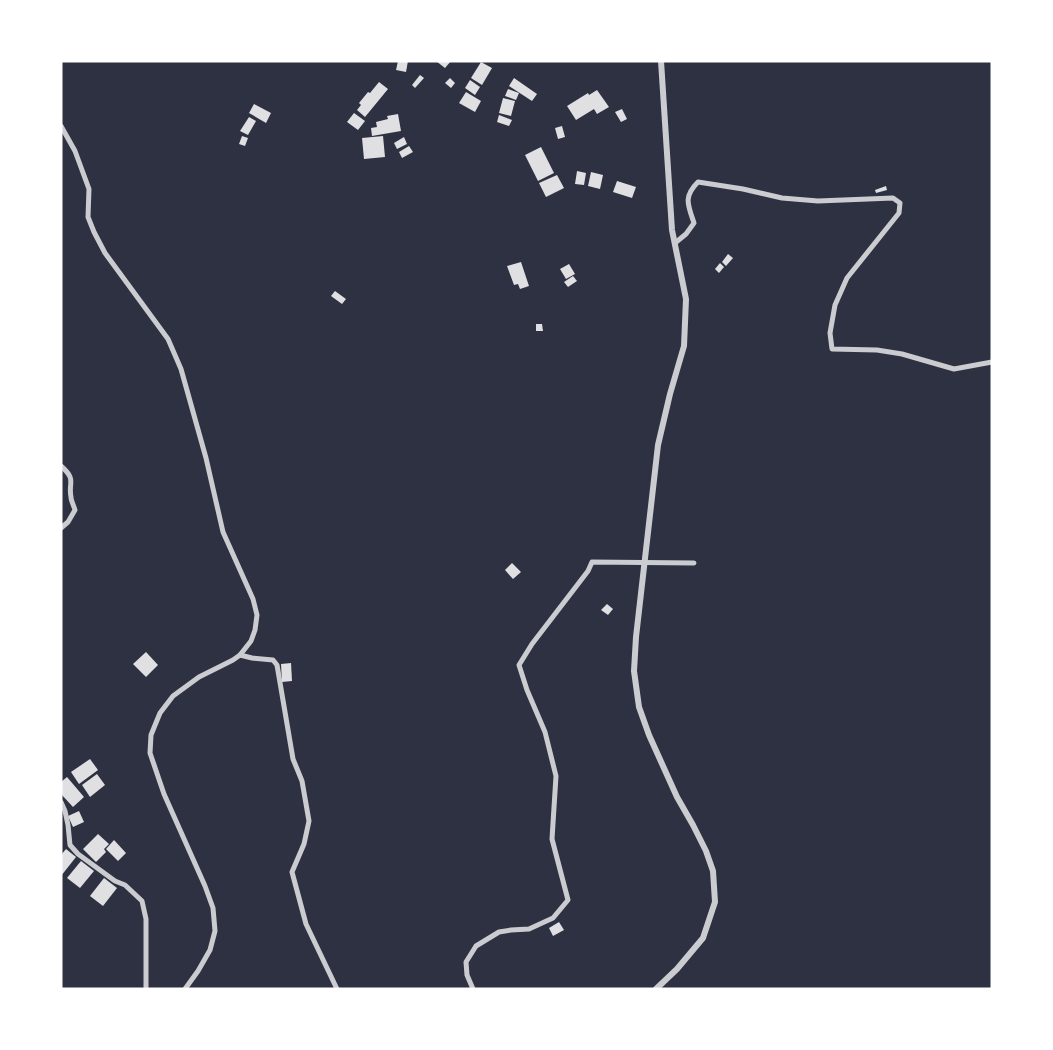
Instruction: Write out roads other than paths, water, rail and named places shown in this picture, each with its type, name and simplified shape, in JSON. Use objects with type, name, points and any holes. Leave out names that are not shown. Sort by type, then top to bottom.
[{"type":"street","points":[[656,989],[677,969],[703,938],[715,902],[711,864],[694,825],[677,797],[649,734],[639,707],[634,671],[636,637],[658,444],[684,346],[686,299],[672,230],[661,61]]},
{"type":"street","points":[[61,126],[76,151],[89,189],[88,217],[94,232],[105,253],[168,338],[181,369],[206,458],[223,532],[253,599],[257,615],[251,641],[240,654],[233,660],[198,677],[173,696],[160,713],[151,736],[150,753],[164,794],[213,908],[215,931],[210,950],[198,971],[184,989]]},
{"type":"street","points":[[675,243],[686,234],[694,223],[687,201],[691,189],[698,182],[743,189],[782,198],[818,201],[893,198],[900,203],[899,212],[847,278],[835,305],[830,334],[832,349],[877,350],[902,354],[954,369],[992,362]]},
{"type":"street","points":[[61,466],[68,472],[72,480],[71,497],[75,510],[68,522],[61,528]]},
{"type":"street","points":[[473,989],[466,975],[466,962],[476,946],[499,932],[529,929],[553,918],[568,900],[552,839],[556,776],[545,732],[527,690],[519,665],[532,644],[588,571],[592,562],[694,562]]},
{"type":"street","points":[[240,654],[252,658],[273,660],[277,665],[293,759],[302,781],[309,821],[304,844],[292,872],[306,924],[337,989]]},
{"type":"street","points":[[61,802],[68,825],[70,845],[78,854],[125,885],[142,902],[146,919],[146,989]]}]
